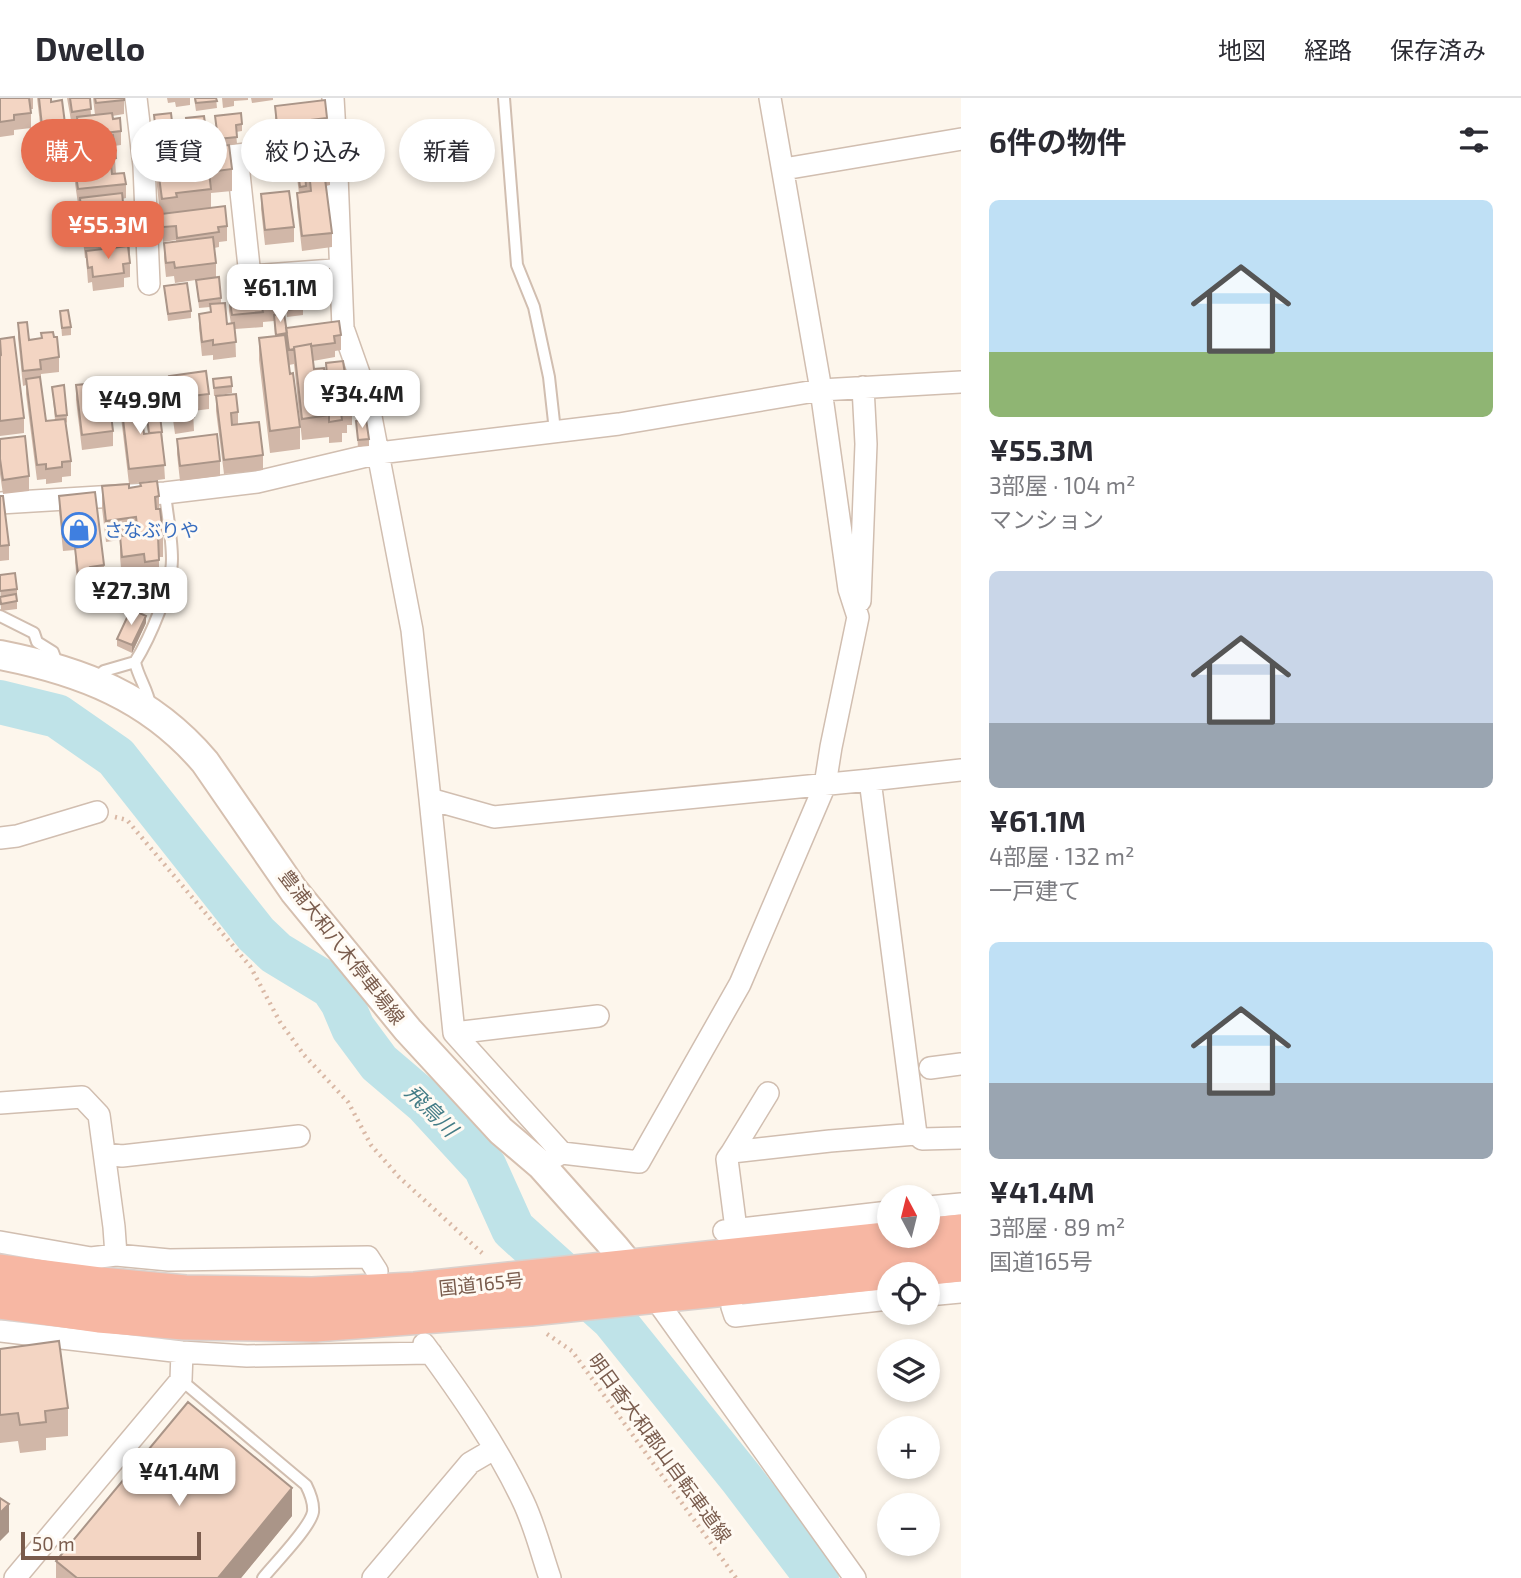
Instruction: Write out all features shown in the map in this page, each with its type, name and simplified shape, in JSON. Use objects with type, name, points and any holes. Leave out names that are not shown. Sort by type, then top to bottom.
[{"type":"highway","name":"国道165号","points":[[0,1300],[99,1314],[244,1324],[315,1323],[631,1282],[961,1233]]},
{"type":"highway","name":"国道165号","points":[[631,1282],[961,1263]]},
{"type":"highway","name":"国道165号","points":[[0,1273],[185,1294],[523,1294]]},
{"type":"main road","name":"豊浦大和八木停車場線","points":[[0,655],[59,670],[116,691],[150,710],[190,744],[295,891],[408,1030],[500,1131],[551,1159],[631,1282]]},
{"type":"street","points":[[136,98],[138,119]]},
{"type":"street","points":[[333,98],[334,119]]},
{"type":"street","points":[[770,98],[821,390],[849,589],[858,617]]},
{"type":"street","points":[[784,169],[961,139]]},
{"type":"street","points":[[237,155],[250,276],[340,269]]},
{"type":"street","points":[[227,156],[241,155]]},
{"type":"street","points":[[145,182],[149,284]]},
{"type":"street","points":[[337,182],[343,328],[367,396],[412,630],[454,1033],[551,1159],[639,1162],[740,984],[825,785],[858,617],[866,471],[863,387]]},
{"type":"street","points":[[316,331],[343,328]]},
{"type":"street","points":[[0,503],[164,493],[257,482],[379,453],[619,424],[821,390],[961,382]]},
{"type":"street","points":[[430,799],[494,817],[961,770]]},
{"type":"street","points":[[870,780],[916,1134],[922,1139],[961,1138]]},
{"type":"street","points":[[0,838],[97,812]]},
{"type":"street","points":[[454,1033],[598,1016]]},
{"type":"street","points":[[930,1068],[961,1064]]},
{"type":"street","points":[[768,1093],[727,1159],[731,1233],[877,1214]]},
{"type":"street","points":[[0,1103],[82,1097],[99,1115],[116,1255]]},
{"type":"street","points":[[732,1152],[916,1134]]},
{"type":"street","points":[[104,1154],[122,1156],[299,1136]]},
{"type":"street","points":[[940,1207],[961,1204]]},
{"type":"street","points":[[0,1242],[91,1258],[116,1255],[169,1260],[368,1257],[377,1271]]},
{"type":"street","points":[[631,1282],[855,1578]]},
{"type":"street","points":[[940,1294],[961,1292]]},
{"type":"street","points":[[732,1307],[734,1316],[877,1300]]},
{"type":"street","points":[[0,1331],[181,1352],[247,1356],[426,1347],[494,1449],[532,1522],[550,1578]]},
{"type":"street","points":[[15,1578],[181,1380],[181,1352]]},
{"type":"street","points":[[373,1578],[470,1463],[494,1449]]},
{"type":"lane","points":[[503,98],[517,265],[534,307],[549,377],[555,431]]},
{"type":"lane","points":[[92,681],[104,671],[135,662],[144,648],[159,611],[172,560],[164,493]]},
{"type":"lane","points":[[0,616],[34,633],[37,642],[52,652],[59,670]]},
{"type":"lane","points":[[135,662],[138,677],[150,698],[150,710]]},
{"type":"lane","points":[[181,1380],[306,1485],[311,1496],[313,1511],[307,1524],[263,1578]]},
{"type":"path","name":"明日香大和郡山自転車道線","points":[[97,812],[127,820],[250,965],[280,1022],[304,1055],[348,1102],[371,1145],[399,1177],[523,1294],[549,1337],[572,1350],[736,1578]]},
{"type":"building","points":[[0,98],[29,98],[31,113],[14,115],[14,120],[0,122]]},
{"type":"building","points":[[39,98],[51,98],[51,102],[62,100],[64,119],[41,119]]},
{"type":"building","points":[[70,98],[90,98],[91,109],[72,112]]},
{"type":"building","points":[[95,98],[124,98],[124,100],[96,103]]},
{"type":"building","points":[[195,98],[216,98],[217,101],[196,103]]},
{"type":"building","points":[[325,100],[327,118],[276,119],[275,106]]},
{"type":"building","points":[[112,113],[113,119],[77,119]]},
{"type":"building","points":[[171,113],[172,119],[154,119],[154,115]]},
{"type":"building","points":[[241,113],[241,124],[236,125],[237,137],[227,138],[227,119],[215,119],[215,116]]},
{"type":"building","points":[[204,116],[204,119],[186,119]]},
{"type":"building","points":[[120,118],[121,131],[117,131],[117,119],[113,119]]},
{"type":"building","points":[[227,145],[232,169],[227,170]]},
{"type":"building","points":[[124,173],[126,184],[78,189],[77,182],[117,182],[117,174]]},
{"type":"building","points":[[160,182],[210,182],[211,189],[176,193],[177,197],[162,199]]},
{"type":"building","points":[[310,182],[325,182],[332,233],[302,236],[297,193],[311,191]]},
{"type":"building","points":[[289,191],[294,227],[265,230],[261,194]]},
{"type":"building","points":[[122,193],[124,212],[82,218],[80,198]]},
{"type":"building","points":[[225,206],[227,226],[218,227],[219,232],[177,238],[176,226],[163,227],[161,214]]},
{"type":"building","points":[[121,218],[123,234],[129,234],[130,242],[99,246],[99,242],[85,244],[83,223]]},
{"type":"building","points":[[213,237],[216,263],[175,268],[174,262],[166,263],[164,243]]},
{"type":"building","points":[[128,246],[130,263],[123,264],[124,273],[93,277],[92,267],[88,268],[86,251]]},
{"type":"building","points":[[329,269],[330,283],[309,285],[310,295],[307,295],[304,272]]},
{"type":"building","points":[[299,271],[303,308],[287,310],[283,273]]},
{"type":"building","points":[[269,276],[270,281],[279,280],[282,305],[262,308],[263,312],[232,315],[229,279]]},
{"type":"building","points":[[219,277],[221,298],[199,301],[196,280]]},
{"type":"building","points":[[187,283],[191,311],[168,314],[164,286]]},
{"type":"building","points":[[225,303],[227,324],[234,323],[236,342],[213,345],[213,340],[202,342],[199,314],[211,312],[210,304]]},
{"type":"building","points":[[68,310],[71,327],[62,328],[60,311]]},
{"type":"building","points":[[284,313],[287,333],[276,335],[274,315]]},
{"type":"building","points":[[339,321],[341,335],[334,336],[335,343],[311,344],[289,350],[286,328]]},
{"type":"building","points":[[27,322],[29,340],[42,338],[41,333],[53,332],[54,337],[57,337],[59,357],[40,360],[41,369],[23,371],[18,323]]},
{"type":"building","points":[[285,335],[300,427],[270,431],[259,338]]},
{"type":"building","points":[[14,337],[24,418],[0,421],[0,339]]},
{"type":"building","points":[[311,344],[314,369],[324,368],[325,376],[345,374],[346,383],[362,381],[363,391],[351,393],[352,403],[347,404],[347,411],[341,412],[342,420],[329,422],[329,415],[302,419],[294,347]]},
{"type":"building","points":[[343,361],[345,374],[327,376],[326,363]]},
{"type":"building","points":[[206,371],[209,394],[192,396],[194,417],[175,419],[169,376]]},
{"type":"building","points":[[40,377],[46,421],[65,419],[71,461],[62,462],[62,467],[46,469],[46,464],[37,465],[26,379]]},
{"type":"building","points":[[231,377],[232,386],[214,388],[213,379]]},
{"type":"building","points":[[107,382],[113,431],[82,435],[76,385]]},
{"type":"building","points":[[64,385],[67,415],[56,416],[52,387]]},
{"type":"building","points":[[139,392],[144,434],[161,432],[165,465],[129,469],[120,394]]},
{"type":"building","points":[[236,394],[238,412],[231,413],[232,425],[259,422],[263,455],[224,460],[216,396]]},
{"type":"building","points":[[158,400],[162,432],[149,433],[145,402]]},
{"type":"building","points":[[366,419],[369,439],[358,440],[356,421]]},
{"type":"building","points":[[217,434],[220,461],[180,466],[177,439]]},
{"type":"building","points":[[25,436],[29,476],[3,480],[0,439]]},
{"type":"building","points":[[157,481],[159,496],[155,497],[156,509],[160,509],[163,535],[158,536],[159,560],[145,562],[144,554],[122,557],[120,536],[138,534],[136,517],[106,521],[102,486],[129,484],[129,488],[141,486],[140,483]]},
{"type":"building","name":"さなぶりや","points":[[95,492],[104,565],[90,567],[91,573],[78,574],[75,548],[83,547],[82,534],[63,537],[59,496]]},
{"type":"building","points":[[0,496],[3,496],[9,545],[0,546]]},
{"type":"building","points":[[15,573],[17,589],[0,591],[0,575]]},
{"type":"building","points":[[16,594],[17,601],[1,604],[0,597]]},
{"type":"building","points":[[131,609],[146,616],[132,645],[117,639]]},
{"type":"building","points":[[59,1341],[68,1408],[45,1411],[46,1422],[20,1425],[18,1413],[0,1415],[0,1349]]},
{"type":"building","points":[[188,1402],[292,1488],[218,1578],[77,1578],[56,1561]]},
{"type":"building","points":[[0,1498],[9,1504],[0,1513]]},
{"type":"waterway","name":"飛鳥川","points":[[0,702],[57,716],[116,757],[256,934],[276,953],[332,987],[353,1028],[379,1063],[426,1103],[485,1167],[513,1229],[613,1319],[741,1478],[817,1578]]},
{"type":"place","name":"さなぶりや","points":[[79,530]]}]
